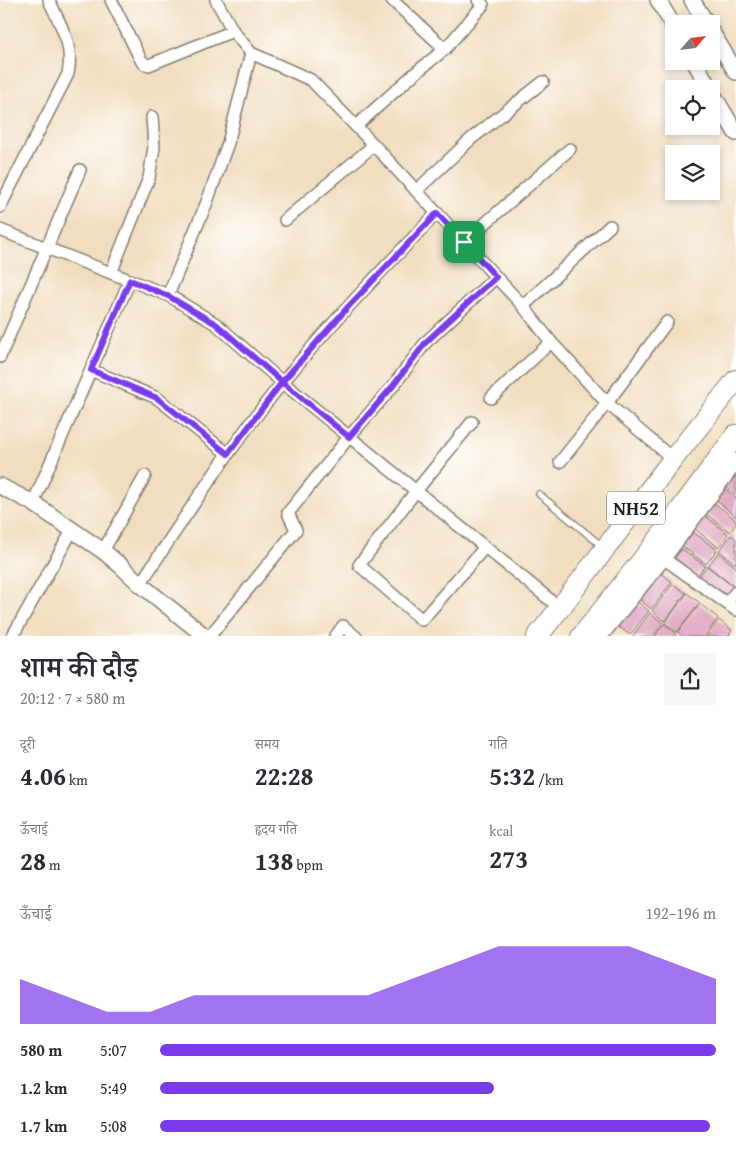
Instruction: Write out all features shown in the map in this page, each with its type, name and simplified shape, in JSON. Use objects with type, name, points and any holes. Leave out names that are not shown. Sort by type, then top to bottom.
[{"type":"highway","name":"NH52","points":[[536,636],[560,608],[673,459],[734,386]]},
{"type":"highway","name":"NH52","points":[[581,636],[658,540],[736,435]]},
{"type":"street","points":[[0,207],[68,74],[70,63],[69,43],[49,0]]},
{"type":"street","points":[[111,0],[141,60],[145,64],[149,65],[233,31]]},
{"type":"street","points":[[216,0],[233,31],[251,53],[311,80],[524,306],[551,342],[607,403],[673,459]]},
{"type":"street","points":[[392,0],[445,49]]},
{"type":"street","points":[[356,126],[445,49],[483,5],[478,0]]},
{"type":"street","points":[[658,0],[667,15]]},
{"type":"street","points":[[692,0],[701,15]]},
{"type":"street","points":[[720,46],[736,72]]},
{"type":"street","points":[[168,296],[207,202],[228,143],[251,53]]},
{"type":"street","points":[[416,191],[471,139],[542,82]]},
{"type":"street","points":[[720,105],[736,133]]},
{"type":"street","points":[[111,273],[149,178],[154,147],[152,117]]},
{"type":"street","points":[[285,220],[374,145]]},
{"type":"street","points":[[464,242],[570,148]]},
{"type":"street","points":[[0,357],[80,170]]},
{"type":"street","points":[[140,584],[228,454],[282,382],[348,307],[437,213]]},
{"type":"street","points":[[524,306],[610,226]]},
{"type":"street","points":[[0,230],[168,296],[216,324],[282,382],[560,608]]},
{"type":"street","points":[[0,486],[33,503],[73,529],[208,636],[296,530],[288,513],[393,386],[426,342],[496,277]]},
{"type":"street","points":[[33,503],[130,280]]},
{"type":"street","points":[[560,462],[607,403],[666,322]]},
{"type":"street","points":[[491,398],[551,342]]},
{"type":"street","points":[[91,370],[157,398],[228,454]]},
{"type":"street","points":[[472,422],[359,566],[422,620],[485,547]]},
{"type":"street","points":[[604,635],[736,461]]},
{"type":"street","points":[[103,551],[145,476]]},
{"type":"street","points":[[12,636],[73,529]]},
{"type":"street","points":[[663,558],[731,606],[736,592]]},
{"type":"street","points":[[335,636],[343,626],[356,636]]},
{"type":"lane","points":[[539,494],[605,548]]},
{"type":"building","points":[[731,472],[736,477],[736,495],[722,483]]},
{"type":"building","points":[[723,487],[736,498],[736,517],[714,498]]},
{"type":"building","points":[[713,502],[736,520],[736,524],[730,532],[705,513]]},
{"type":"building","points":[[704,515],[728,534],[718,547],[694,528]]},
{"type":"building","points":[[693,532],[717,550],[706,564],[682,546]]},
{"type":"building","points":[[731,535],[736,539],[736,564],[719,551]]},
{"type":"building","points":[[682,549],[705,566],[697,575],[675,558]]},
{"type":"building","points":[[718,553],[736,567],[736,588],[708,566]]},
{"type":"building","points":[[707,566],[736,589],[727,600],[698,577]]},
{"type":"building","points":[[659,571],[672,582],[651,609],[638,598]]},
{"type":"building","points":[[673,584],[686,593],[665,621],[652,611]]},
{"type":"building","points":[[687,593],[700,603],[677,632],[665,623]]},
{"type":"building","points":[[635,600],[649,611],[630,635],[616,625]]},
{"type":"building","points":[[700,604],[718,618],[705,636],[682,636],[678,632]]},
{"type":"building","points":[[650,613],[663,623],[654,636],[633,636]]},
{"type":"building","points":[[719,620],[732,630],[729,636],[707,636]]},
{"type":"building","points":[[664,624],[676,633],[675,636],[656,636]]},
{"type":"route","points":[[464,242],[437,213],[348,307],[282,382],[228,454],[157,398],[91,370],[130,280],[168,296],[216,324],[282,382],[349,437],[393,386],[426,342],[496,277],[464,242]]}]
